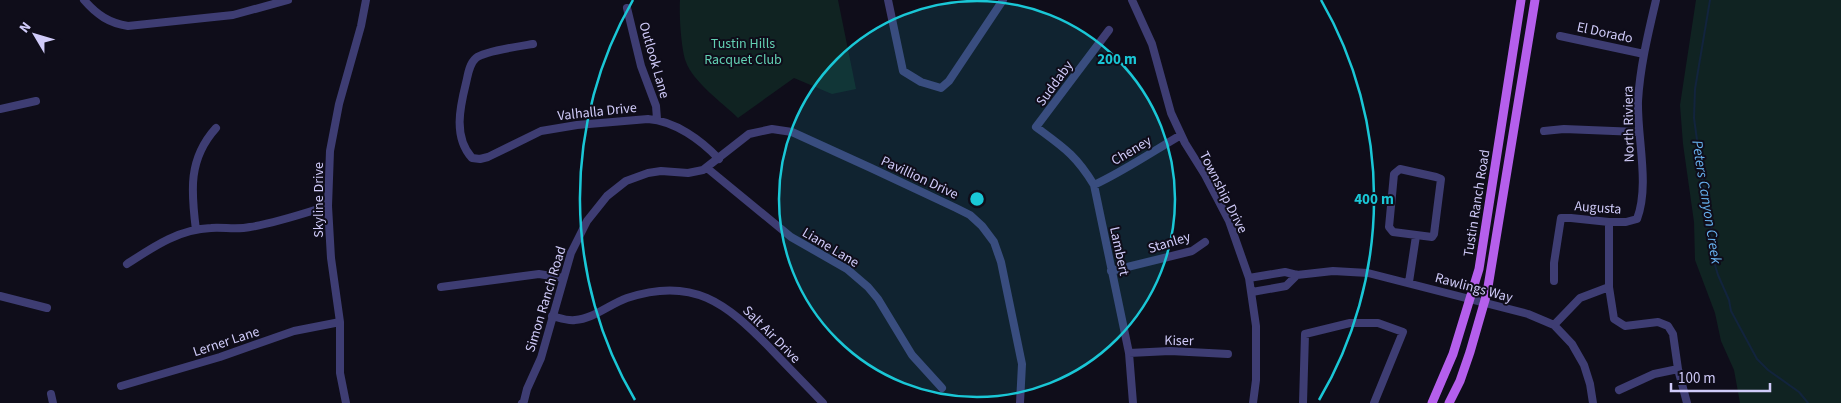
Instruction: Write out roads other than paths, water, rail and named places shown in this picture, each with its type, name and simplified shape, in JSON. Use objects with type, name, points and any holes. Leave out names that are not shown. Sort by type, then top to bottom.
[{"type":"main road","name":"Tustin Ranch Road","points":[[1432,403],[1453,354],[1471,298],[1484,238],[1521,0]]},
{"type":"main road","name":"Tustin Ranch Road","points":[[1449,403],[1465,366],[1485,302],[1535,0]]},
{"type":"street","points":[[84,0],[104,19],[128,26],[232,15],[288,0]]},
{"type":"street","name":"Skyline Drive","points":[[346,403],[340,373],[340,322],[331,258],[328,206],[330,151],[339,104],[361,26],[366,0]]},
{"type":"street","points":[[888,0],[903,71],[921,82],[941,88],[949,81],[1003,0]]},
{"type":"street","name":"Township Drive","points":[[1132,0],[1152,44],[1171,113],[1229,221],[1249,278],[1256,326],[1256,380],[1253,403]]},
{"type":"street","name":"North Riviera","points":[[1638,219],[1642,193],[1638,132],[1640,74],[1656,0]]},
{"type":"street","name":"Outlook Lane","points":[[627,8],[640,66],[656,106],[657,120]]},
{"type":"street","name":"Suddaby","points":[[1036,127],[1109,30]]},
{"type":"street","name":"El Dorado","points":[[1560,36],[1644,54]]},
{"type":"street","name":"Valhalla Drive","points":[[533,44],[487,53],[476,57],[470,66],[459,118],[464,144],[472,158],[488,157],[541,131],[636,119],[657,120],[674,126],[701,142],[719,159]]},
{"type":"street","points":[[0,109],[36,102]]},
{"type":"street","name":"Lambert","points":[[1036,127],[1073,154],[1094,185],[1129,353],[1134,403]]},
{"type":"street","points":[[196,230],[193,191],[197,156],[205,140],[216,128]]},
{"type":"street","points":[[1544,131],[1564,129],[1638,132]]},
{"type":"street","name":"Pavillion Drive","points":[[707,168],[749,134],[783,130],[792,132],[845,156],[970,215],[982,226],[994,242],[1001,262],[1022,364],[1020,403]]},
{"type":"street","name":"Cheney","points":[[1094,185],[1120,172],[1182,135]]},
{"type":"street","name":"Simon Ranch Road","points":[[522,403],[541,358],[563,278],[577,238],[597,208],[614,190],[636,176],[661,171],[698,172],[707,168]]},
{"type":"street","name":"Liane Lane","points":[[707,168],[791,237],[847,269],[868,287],[878,299],[912,355],[942,388]]},
{"type":"street","points":[[1400,169],[1441,179],[1434,234],[1432,237],[1427,238],[1416,236],[1393,232],[1389,227],[1394,174],[1400,169]]},
{"type":"street","points":[[127,264],[165,240],[179,234],[211,228],[247,228],[269,224],[328,206]]},
{"type":"street","name":"Augusta","points":[[1554,281],[1554,263],[1561,218],[1609,222],[1626,222],[1638,219]]},
{"type":"street","points":[[1609,222],[1609,287],[1614,318],[1625,326],[1658,322],[1668,326],[1673,334],[1678,369],[1687,403]]},
{"type":"street","points":[[1409,282],[1416,236]]},
{"type":"street","name":"Stanley","points":[[1111,271],[1192,251],[1205,242]]},
{"type":"street","name":"Rawlings Way","points":[[1249,278],[1286,272],[1297,275],[1332,271],[1360,272],[1409,282],[1528,314],[1554,325],[1572,344],[1584,365],[1593,403]]},
{"type":"street","points":[[441,287],[539,274],[563,278]]},
{"type":"street","name":"Rawlings Way","points":[[1252,292],[1286,286],[1297,275]]},
{"type":"street","points":[[1554,325],[1580,298],[1609,287]]},
{"type":"street","name":"Salt Air Drive","points":[[552,316],[574,320],[583,319],[624,299],[655,290],[668,289],[695,294],[722,305],[744,322],[824,403]]},
{"type":"street","points":[[0,296],[47,308]]},
{"type":"street","name":"Lerner Lane","points":[[121,386],[220,357],[294,332],[340,322]]},
{"type":"street","points":[[1303,403],[1305,334],[1350,323],[1378,322],[1402,332],[1374,403]]},
{"type":"street","name":"Kiser","points":[[1129,353],[1170,351],[1228,354]]},
{"type":"street","points":[[1618,390],[1654,374],[1678,369]]},
{"type":"street","points":[[51,394],[53,403]]},
{"type":"waterway","name":"Peters Canyon Creek","points":[[1710,0],[1695,89],[1694,118],[1705,199],[1711,220],[1712,255],[1729,300],[1731,311],[1757,359],[1768,370],[1799,392],[1808,403]]},
{"type":"park label","name":"Tustin Hills Racquet Club","points":[[743,52]]}]
